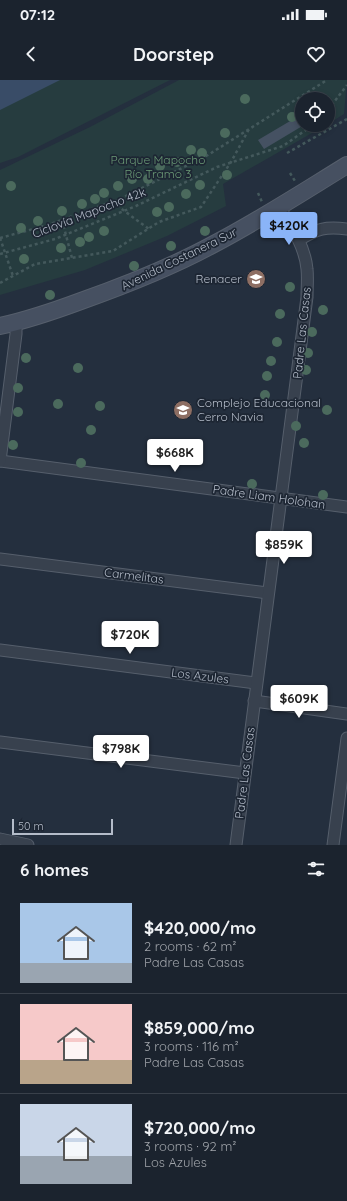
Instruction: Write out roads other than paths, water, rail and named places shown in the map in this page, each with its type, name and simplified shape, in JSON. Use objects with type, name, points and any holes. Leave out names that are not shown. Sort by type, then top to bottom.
[{"type":"main road","name":"Avenida Costanera Sur","points":[[0,326],[28,320],[117,289],[172,265],[213,245],[280,207],[347,165]]},
{"type":"street","name":"Padre Las Casas","points":[[236,845],[307,297],[308,276],[306,261],[299,240],[280,207]]},
{"type":"street","points":[[299,240],[314,231],[324,228],[347,229]]},
{"type":"street","points":[[0,461],[16,334],[16,323]]},
{"type":"street","name":"Padre Liam Holohan","points":[[0,461],[347,507]]},
{"type":"street","name":"Carmelitas","points":[[0,558],[268,593]]},
{"type":"street","name":"Los Azules","points":[[0,650],[256,683]]},
{"type":"street","points":[[254,701],[347,714]]},
{"type":"street","points":[[333,845],[347,738]]},
{"type":"street","points":[[0,742],[245,773]]},
{"type":"street","points":[[0,839],[28,845]]},
{"type":"water","points":[[0,80],[60,80],[0,110]]},
{"type":"place","name":"Renacer","points":[[256,279]]},
{"type":"place","name":"Complejo Educacional Cerro Navia","points":[[183,410]]},
{"type":"park label","name":"Parque Mapocho Río Tramo 3","points":[[158,167]]}]
